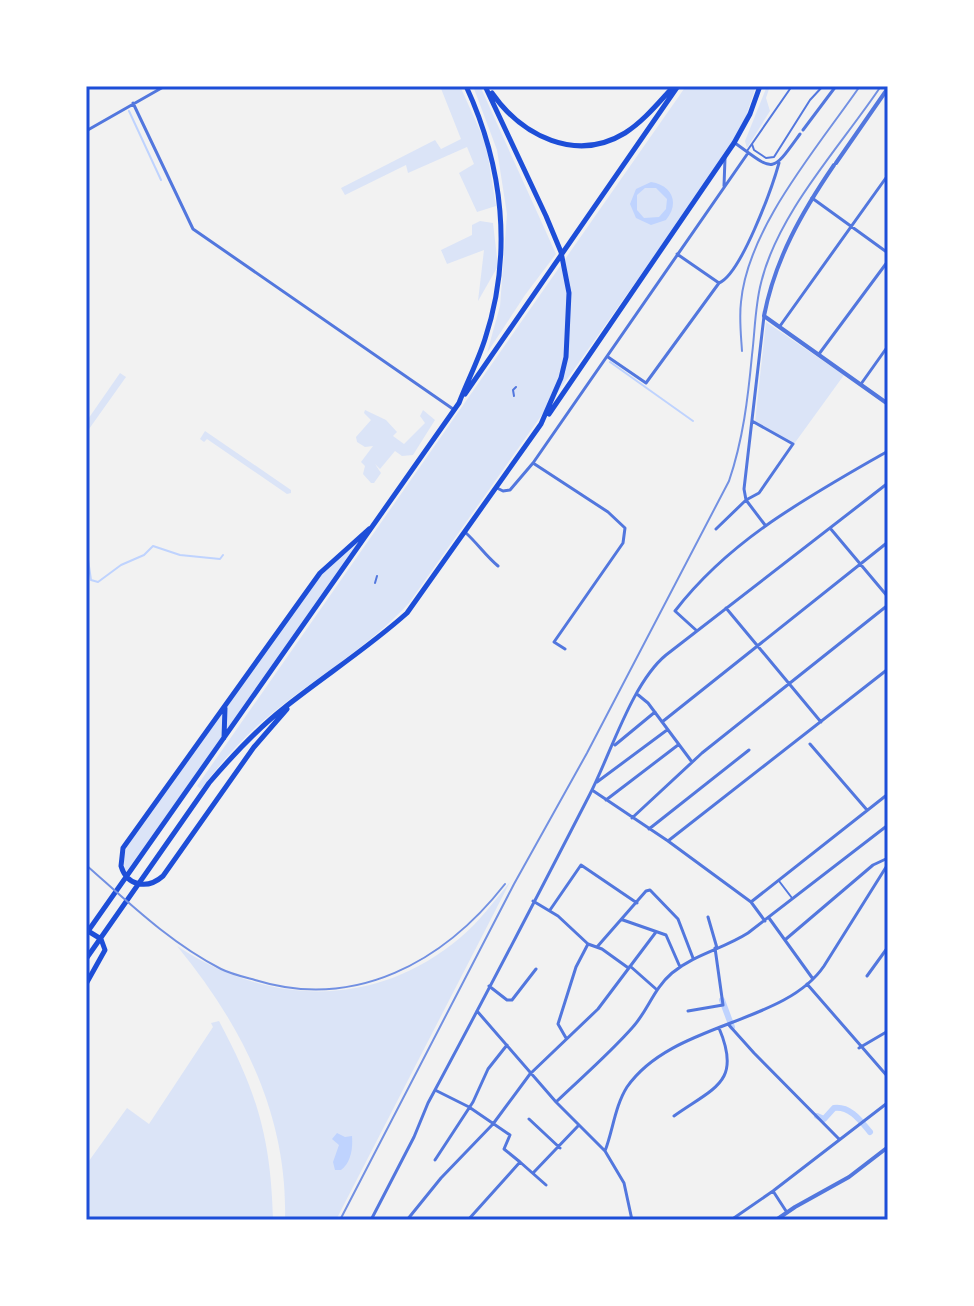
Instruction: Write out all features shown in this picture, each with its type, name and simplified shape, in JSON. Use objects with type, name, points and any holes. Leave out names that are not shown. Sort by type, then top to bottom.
[{"type":"highway","points":[[459,403],[488,327],[498,284],[502,241],[498,184],[487,135],[466,86]]},
{"type":"highway","points":[[486,86],[514,119],[529,130],[551,142],[577,146],[602,144],[623,134],[676,86]]},
{"type":"highway","points":[[486,86],[561,252],[569,293],[568,344],[561,378],[541,424]]},
{"type":"highway","points":[[86,984],[105,950],[101,939],[86,932],[376,523],[676,86]]},
{"type":"highway","points":[[86,959],[186,815],[231,757],[266,723],[379,638],[407,613],[466,533],[725,157],[750,114],[760,86]]},
{"type":"highway","points":[[296,699],[254,747],[163,876],[150,884],[134,883],[122,870],[120,861],[123,848],[320,573],[376,523]]},
{"type":"highway","points":[[223,740],[225,707]]},
{"type":"street","points":[[86,131],[165,86]]},
{"type":"street","points":[[497,488],[510,490],[533,463],[792,86]]},
{"type":"street","points":[[752,144],[752,149],[766,158],[774,157],[810,100],[823,86]]},
{"type":"street","points":[[608,357],[646,383],[719,283],[726,279],[746,246],[779,163],[836,86]]},
{"type":"street","points":[[765,525],[746,500],[744,489],[768,296],[788,240],[812,198],[885,98],[888,88]]},
{"type":"street","points":[[133,103],[193,229],[454,409]]},
{"type":"street","points":[[734,143],[766,166],[779,163]]},
{"type":"street","points":[[724,186],[725,157]]},
{"type":"street","points":[[780,326],[888,175]]},
{"type":"street","points":[[812,198],[888,253]]},
{"type":"street","points":[[677,254],[719,283]]},
{"type":"street","points":[[819,354],[888,261]]},
{"type":"street","points":[[764,316],[888,404]]},
{"type":"street","points":[[861,384],[888,346]]},
{"type":"street","points":[[514,396],[516,387]]},
{"type":"street","points":[[716,529],[746,500],[758,495],[793,444],[752,421]]},
{"type":"street","points":[[697,631],[676,613],[677,609],[729,553],[765,525],[888,451]]},
{"type":"street","points":[[533,463],[608,512],[625,528],[623,543],[554,642],[565,649]]},
{"type":"street","points":[[371,1220],[435,1090],[592,790],[637,694],[656,664],[888,483]]},
{"type":"street","points":[[830,528],[888,597]]},
{"type":"street","points":[[466,533],[478,544],[481,552],[498,566]]},
{"type":"street","points":[[662,722],[888,542]]},
{"type":"street","points":[[375,583],[377,576]]},
{"type":"street","points":[[632,818],[692,762],[888,605]]},
{"type":"street","points":[[726,608],[821,722]]},
{"type":"street","points":[[668,841],[888,669]]},
{"type":"street","points":[[637,694],[655,712],[692,762]]},
{"type":"street","points":[[612,747],[655,712]]},
{"type":"street","points":[[594,785],[667,730]]},
{"type":"street","points":[[810,744],[867,810]]},
{"type":"street","points":[[606,800],[678,745]]},
{"type":"street","points":[[649,829],[749,750]]},
{"type":"street","points":[[592,790],[751,902],[786,939],[813,979]]},
{"type":"street","points":[[751,902],[887,796]]},
{"type":"street","points":[[556,1102],[633,1027],[656,989],[680,967],[693,958],[731,943],[767,919],[888,825]]},
{"type":"street","points":[[786,939],[875,863],[888,858]]},
{"type":"street","points":[[605,1151],[621,1098],[637,1076],[668,1050],[730,1025],[813,979],[888,864]]},
{"type":"street","points":[[550,910],[577,868],[583,866],[637,903]]},
{"type":"street","points":[[778,881],[792,899]]},
{"type":"street","points":[[597,947],[648,890],[656,894],[678,919],[693,958]]},
{"type":"street","points":[[533,901],[550,910],[588,944],[629,967],[656,989]]},
{"type":"street","points":[[688,1011],[723,1005],[716,948],[708,917]]},
{"type":"street","points":[[623,920],[664,934],[680,967]]},
{"type":"street","points":[[407,1220],[441,1178],[493,1124],[530,1074],[591,1017],[656,932]]},
{"type":"street","points":[[566,1038],[558,1024],[576,967],[588,944]]},
{"type":"street","points":[[867,976],[888,947]]},
{"type":"street","points":[[489,986],[507,1000],[512,1000],[536,969]]},
{"type":"street","points":[[807,984],[888,1077]]},
{"type":"street","points":[[477,1011],[508,1044],[530,1074],[605,1151],[624,1183],[632,1220]]},
{"type":"street","points":[[730,1025],[839,1139]]},
{"type":"street","points":[[674,1116],[726,1075],[729,1054],[719,1028]]},
{"type":"street","points":[[861,1047],[888,1031]]},
{"type":"street","points":[[435,1160],[469,1107],[488,1069],[508,1044]]},
{"type":"street","points":[[435,1090],[469,1107],[510,1135],[504,1149],[546,1185]]},
{"type":"street","points":[[731,1220],[886,1104]]},
{"type":"street","points":[[529,1119],[560,1148]]},
{"type":"street","points":[[533,1173],[578,1126]]},
{"type":"street","points":[[776,1220],[849,1177],[888,1147]]},
{"type":"street","points":[[468,1220],[520,1162]]},
{"type":"street","points":[[773,1191],[787,1212]]},
{"type":"shaded area","points":[[440,86],[460,86],[486,144],[496,206],[477,212],[459,173],[474,164],[467,147],[408,173],[406,165],[345,195],[341,188],[435,140],[441,149],[461,139]]},
{"type":"shaded area","points":[[473,86],[480,86],[556,254],[487,353],[500,306],[507,214],[497,150]]},
{"type":"shaded area","points":[[686,86],[756,86],[744,122],[724,157],[409,603],[357,650],[255,728],[201,789],[197,786]]},
{"type":"shaded area","points":[[767,86],[770,86],[766,98],[770,111],[747,148],[745,141]]},
{"type":"shaded area","points":[[480,221],[493,223],[498,266],[478,301],[484,250],[447,264],[441,250],[472,235],[472,225]]},
{"type":"shaded area","points":[[766,322],[844,375],[794,444],[755,422]]},
{"type":"shaded area","points":[[120,373],[126,377],[86,429],[86,422]]},
{"type":"shaded area","points":[[365,410],[386,420],[397,432],[393,436],[404,444],[425,423],[420,416],[423,410],[435,420],[413,455],[402,456],[395,451],[380,469],[375,464],[381,473],[374,483],[363,474],[365,466],[361,462],[373,446],[365,447],[357,442],[356,437],[371,420],[364,413]]},
{"type":"shaded area","points":[[205,431],[291,490],[291,493],[287,494],[207,439],[204,442],[200,439]]},
{"type":"shaded area","points":[[376,523],[126,872],[124,857],[133,835],[320,573]]},
{"type":"shaded area","points":[[510,882],[336,1220],[285,1220],[279,1144],[256,1073],[222,1007],[177,946],[212,966],[284,989],[321,991],[357,988],[393,978],[428,961],[468,931]]},
{"type":"shaded area","points":[[219,1021],[260,1116],[269,1164],[273,1220],[86,1220],[86,1165],[127,1108],[149,1124],[213,1027],[211,1023]]},
{"type":"water","points":[[651,182],[669,191],[673,207],[666,220],[651,225],[636,218],[630,204],[636,189]],"holes":[[[645,188],[656,188],[667,199],[666,209],[659,217],[644,218],[637,210],[637,195]]]},
{"type":"water","points":[[337,1133],[352,1136],[351,1155],[341,1170],[335,1170],[333,1162],[339,1145],[332,1139]]},
{"type":"waterway","points":[[129,111],[161,180]]},
{"type":"waterway","points":[[610,362],[693,421]]},
{"type":"waterway","points":[[86,546],[91,580],[98,582],[121,565],[144,555],[153,546],[180,555],[220,559],[223,555]]},
{"type":"waterway","points":[[722,1000],[732,1027]]},
{"type":"waterway","points":[[817,1116],[824,1119],[834,1108],[845,1109],[870,1132]]},
{"type":"tram line","points":[[340,1220],[514,884],[587,753],[729,481],[744,419],[756,310],[769,257],[812,180],[881,86]]},
{"type":"tram line","points":[[86,865],[150,921],[202,959],[233,974],[292,988],[328,989],[362,984],[395,973],[454,936],[481,912],[505,884]]},
{"type":"railway","points":[[742,351],[741,302],[746,274],[757,245],[787,189],[860,86]]}]
